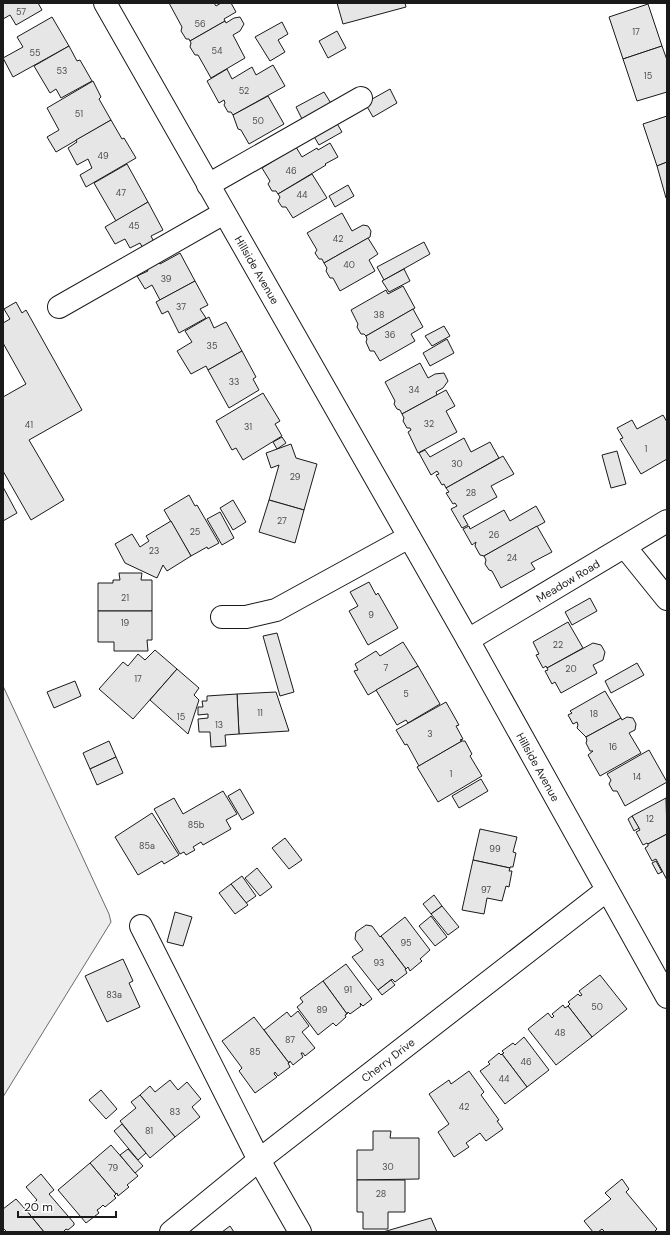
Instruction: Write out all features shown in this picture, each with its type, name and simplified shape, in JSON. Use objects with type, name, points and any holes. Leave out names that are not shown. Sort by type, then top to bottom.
[{"type":"street","name":"Hillside Avenue","points":[[105,3],[468,640],[667,997]]},
{"type":"street","points":[[208,185],[361,98]]},
{"type":"street","points":[[59,307],[224,213]]},
{"type":"street","name":"Meadow Road","points":[[468,640],[667,521]]},
{"type":"street","points":[[222,617],[246,617],[276,610],[409,538]]},
{"type":"street","points":[[625,547],[667,599]]},
{"type":"street","name":"Cherry Drive","points":[[171,1232],[259,1160],[607,890]]},
{"type":"street","points":[[141,926],[259,1160],[300,1232]]},
{"type":"shaded area","points":[[3,686],[109,914],[111,922],[3,1097]]},
{"type":"building","points":[[3,3],[38,3],[42,10],[16,25],[10,15],[3,19]]},
{"type":"building","points":[[169,3],[214,3],[216,6],[221,3],[231,3],[236,12],[224,19],[225,21],[190,41],[189,39],[186,39],[181,31],[182,27]]},
{"type":"building","points":[[337,3],[405,3],[406,7],[343,24]]},
{"type":"building","points":[[648,4],[662,46],[623,59],[609,17]]},
{"type":"building","points":[[52,17],[69,46],[13,77],[3,58],[23,47],[17,37]]},
{"type":"building","points":[[240,17],[244,24],[240,31],[233,35],[245,58],[211,78],[198,55],[195,55],[190,47],[190,41],[225,21],[226,23],[234,18]]},
{"type":"building","points":[[282,22],[288,34],[278,40],[285,52],[270,61],[255,37]]},
{"type":"building","points":[[337,31],[346,48],[328,58],[319,41]]},
{"type":"building","points":[[69,46],[77,61],[80,60],[92,81],[61,98],[56,89],[50,93],[34,66]]},
{"type":"building","points":[[662,46],[667,60],[667,92],[637,101],[623,59]]},
{"type":"building","points":[[273,65],[285,86],[233,115],[231,112],[228,112],[224,105],[224,100],[219,103],[207,81],[227,69],[232,79],[252,67],[256,75]]},
{"type":"building","points":[[93,81],[101,97],[99,99],[111,120],[56,152],[47,137],[59,130],[47,108]]},
{"type":"building","points":[[390,89],[397,103],[373,117],[365,103]]},
{"type":"building","points":[[324,92],[332,105],[303,121],[296,107]]},
{"type":"building","points":[[268,96],[284,124],[249,144],[241,130],[238,129],[233,115]]},
{"type":"building","points":[[667,116],[667,162],[657,166],[643,124]]},
{"type":"building","points":[[111,120],[122,139],[124,138],[136,158],[86,187],[80,175],[92,168],[88,159],[77,165],[68,148],[77,142],[76,140]]},
{"type":"building","points":[[335,120],[342,132],[319,145],[312,133]]},
{"type":"building","points":[[330,143],[338,157],[278,194],[276,191],[272,191],[268,184],[270,181],[262,168],[296,147],[302,157],[317,148],[318,150]]},
{"type":"building","points":[[667,162],[667,198],[666,198],[657,166]]},
{"type":"building","points":[[127,164],[148,202],[116,221],[94,183]]},
{"type":"building","points":[[312,174],[327,198],[293,218],[286,207],[282,207],[278,201],[280,197],[278,194]]},
{"type":"building","points":[[348,185],[354,196],[335,207],[329,196]]},
{"type":"building","points":[[148,202],[163,230],[151,236],[155,244],[144,250],[140,243],[130,248],[125,239],[115,244],[105,227]]},
{"type":"building","points":[[342,213],[352,231],[363,225],[368,226],[371,231],[370,237],[324,263],[315,253],[317,250],[307,233]]},
{"type":"building","points":[[368,238],[378,254],[369,260],[375,271],[340,291],[333,278],[330,278],[326,271],[327,268],[324,263]]},
{"type":"building","points":[[424,242],[430,254],[384,280],[377,267]]},
{"type":"building","points":[[180,253],[195,281],[160,300],[152,285],[145,289],[137,276],[148,271],[145,265],[157,259],[160,264]]},
{"type":"building","points":[[404,269],[410,281],[389,292],[382,281]]},
{"type":"building","points":[[195,281],[208,305],[200,309],[206,318],[179,333],[168,311],[162,314],[156,302]]},
{"type":"building","points":[[403,286],[415,308],[366,336],[361,334],[351,310],[386,290],[388,294]]},
{"type":"building","points":[[16,302],[22,313],[26,310],[82,410],[29,440],[64,500],[31,520],[3,471],[3,397],[26,384],[3,343],[3,323],[10,319],[4,309]]},
{"type":"building","points":[[413,309],[423,327],[411,334],[415,341],[380,361],[374,351],[370,351],[366,342],[366,336]]},
{"type":"building","points":[[209,317],[214,328],[226,322],[242,351],[208,370],[206,366],[191,374],[177,351],[192,342],[185,331]]},
{"type":"building","points":[[444,326],[450,336],[432,346],[425,336]]},
{"type":"building","points":[[447,339],[454,353],[430,366],[423,353]]},
{"type":"building","points":[[242,351],[256,377],[253,379],[259,390],[229,408],[208,370]]},
{"type":"building","points":[[420,363],[428,378],[435,374],[444,373],[448,381],[443,388],[436,392],[437,395],[402,414],[394,404],[395,401],[385,382]]},
{"type":"building","points":[[446,390],[455,406],[446,411],[457,432],[418,453],[408,432],[411,430],[410,428],[407,428],[403,421],[404,418],[402,414]]},
{"type":"building","points":[[263,393],[280,421],[275,424],[282,436],[243,460],[236,448],[232,450],[216,421]]},
{"type":"building","points":[[663,415],[667,422],[667,459],[641,474],[620,439],[623,438],[617,428],[632,420],[637,429]]},
{"type":"building","points":[[282,437],[286,443],[277,449],[273,442]]},
{"type":"building","points":[[464,438],[471,452],[490,442],[499,458],[446,488],[444,484],[442,485],[436,475],[439,474],[437,471],[431,475],[419,453],[425,450],[430,457]]},
{"type":"building","points":[[291,444],[296,458],[317,464],[304,510],[269,500],[279,465],[271,468],[266,453]]},
{"type":"building","points":[[617,451],[626,484],[611,488],[602,455]]},
{"type":"building","points":[[503,456],[514,474],[491,486],[497,497],[463,516],[468,525],[462,528],[451,509],[457,506],[455,503],[453,504],[446,493],[449,492],[446,488]]},
{"type":"building","points":[[3,487],[17,513],[3,521]]},
{"type":"building","points":[[189,495],[195,506],[197,505],[219,543],[208,549],[207,547],[191,556],[164,510]]},
{"type":"building","points":[[233,500],[246,522],[233,530],[220,508]]},
{"type":"building","points":[[269,500],[304,510],[295,543],[259,532]]},
{"type":"building","points":[[536,506],[545,522],[484,556],[480,555],[475,546],[476,542],[472,545],[463,529],[469,526],[470,529],[504,510],[510,521]]},
{"type":"building","points":[[220,512],[234,538],[222,545],[207,519]]},
{"type":"building","points":[[171,521],[191,556],[167,571],[163,565],[157,578],[125,563],[115,544],[132,534],[140,547],[149,541],[146,536]]},
{"type":"building","points":[[537,526],[552,552],[531,563],[535,569],[501,588],[492,571],[489,570],[485,564],[486,560],[484,556]]},
{"type":"building","points":[[119,573],[142,573],[141,580],[152,580],[152,611],[98,611],[98,583],[113,583],[113,580],[120,580]]},
{"type":"building","points":[[369,582],[376,595],[378,593],[398,628],[368,645],[349,611],[358,606],[350,592]]},
{"type":"building","points":[[590,598],[597,611],[572,625],[565,612]]},
{"type":"building","points":[[98,611],[152,611],[152,640],[147,640],[148,651],[114,651],[114,642],[98,642]]},
{"type":"building","points":[[568,622],[583,648],[547,668],[546,666],[543,668],[536,655],[539,654],[533,642]]},
{"type":"building","points":[[277,633],[294,692],[280,696],[263,636]]},
{"type":"building","points":[[403,642],[418,666],[368,695],[354,671],[358,670],[355,664],[376,651],[380,656]]},
{"type":"building","points":[[593,643],[601,645],[605,652],[603,660],[593,665],[597,673],[561,693],[555,682],[552,684],[545,671],[548,670],[547,668]]},
{"type":"building","points":[[155,650],[177,669],[133,719],[99,689],[123,662],[128,666],[138,654],[145,660]]},
{"type":"building","points":[[637,663],[644,675],[611,693],[605,681]]},
{"type":"building","points":[[418,666],[440,704],[408,723],[406,720],[397,725],[376,690]]},
{"type":"building","points":[[177,669],[199,688],[194,695],[199,700],[188,734],[150,700]]},
{"type":"building","points":[[75,681],[81,696],[54,708],[47,692]]},
{"type":"building","points":[[605,691],[621,718],[586,737],[577,728],[577,722],[573,724],[568,715],[572,713],[570,711]]},
{"type":"building","points":[[276,692],[289,731],[239,734],[237,694]]},
{"type":"building","points":[[237,694],[239,734],[225,735],[226,746],[211,747],[210,732],[199,732],[198,719],[208,718],[208,714],[198,715],[198,707],[203,707],[202,701],[207,701],[207,696]]},
{"type":"building","points":[[446,702],[459,725],[456,726],[463,739],[419,766],[407,744],[405,745],[396,730]]},
{"type":"building","points":[[627,717],[633,718],[636,724],[635,730],[629,733],[641,753],[600,776],[588,755],[593,751],[590,751],[586,743],[586,737],[621,718],[622,720]]},
{"type":"building","points":[[109,741],[116,757],[90,769],[83,753]]},
{"type":"building","points":[[462,741],[465,741],[472,754],[470,756],[482,776],[438,802],[417,767]]},
{"type":"building","points":[[649,750],[667,782],[625,806],[617,791],[613,791],[609,784],[611,780],[607,774]]},
{"type":"building","points":[[116,757],[123,773],[97,785],[90,769]]},
{"type":"building","points":[[481,779],[488,791],[459,808],[452,796]]},
{"type":"building","points":[[240,789],[254,813],[242,820],[228,796]]},
{"type":"building","points":[[223,791],[237,814],[226,820],[231,829],[203,845],[201,842],[193,847],[195,850],[186,855],[184,852],[180,854],[154,809],[174,798],[183,814]]},
{"type":"building","points":[[666,798],[667,834],[643,845],[636,832],[640,830],[632,816]]},
{"type":"building","points":[[152,813],[179,855],[164,864],[162,861],[138,875],[115,837]]},
{"type":"building","points":[[632,816],[639,828],[634,831],[628,819]]},
{"type":"building","points":[[480,829],[517,837],[513,852],[516,853],[513,867],[510,868],[473,860]]},
{"type":"building","points":[[667,834],[667,880],[656,859],[652,861],[645,848],[648,844]]},
{"type":"building","points":[[285,838],[302,860],[289,869],[272,848]]},
{"type":"building","points":[[473,860],[510,868],[509,871],[512,871],[509,887],[506,886],[502,901],[487,898],[484,914],[462,910]]},
{"type":"building","points":[[656,861],[662,872],[658,874],[652,863]]},
{"type":"building","points":[[257,868],[272,887],[260,896],[245,878]]},
{"type":"building","points":[[242,876],[256,896],[246,903],[231,884]]},
{"type":"building","points":[[231,884],[248,905],[235,914],[219,893]]},
{"type":"building","points":[[434,895],[442,906],[431,914],[423,904]]},
{"type":"building","points":[[442,906],[459,927],[448,935],[431,914]]},
{"type":"building","points":[[175,912],[192,917],[183,946],[167,942]]},
{"type":"building","points":[[431,916],[447,937],[435,946],[419,926]]},
{"type":"building","points":[[405,917],[430,950],[420,959],[422,961],[410,971],[408,967],[406,969],[381,936]]},
{"type":"building","points":[[366,925],[372,926],[380,937],[381,936],[406,969],[407,973],[395,982],[392,979],[378,990],[352,957],[363,950],[355,939],[356,932]]},
{"type":"building","points":[[123,959],[133,981],[129,983],[140,1007],[107,1022],[85,976]]},
{"type":"building","points":[[346,964],[372,999],[363,1006],[360,1003],[361,1006],[350,1014],[348,1012],[347,1014],[323,981]]},
{"type":"building","points":[[600,975],[627,1009],[592,1037],[568,1006],[570,1004],[568,1002],[578,994],[580,996],[582,995],[579,991]]},
{"type":"building","points":[[391,980],[395,985],[382,995],[378,990]]},
{"type":"building","points":[[323,981],[347,1014],[345,1015],[346,1017],[336,1026],[333,1023],[318,1035],[297,1007],[303,1002],[300,998]]},
{"type":"building","points":[[563,1005],[565,1008],[568,1006],[592,1037],[556,1065],[528,1029],[548,1013],[552,1018],[554,1016],[552,1014]]},
{"type":"building","points":[[298,1011],[309,1026],[302,1032],[315,1048],[305,1056],[301,1053],[303,1057],[293,1065],[290,1061],[289,1063],[264,1030],[287,1012],[291,1017]]},
{"type":"building","points":[[254,1017],[289,1063],[290,1067],[278,1076],[275,1072],[274,1074],[277,1077],[255,1093],[239,1071],[242,1068],[222,1041]]},
{"type":"building","points":[[524,1037],[549,1070],[527,1087],[502,1054],[504,1053],[502,1051],[513,1043],[515,1045]]},
{"type":"building","points":[[499,1053],[501,1055],[502,1054],[527,1087],[505,1104],[480,1071],[490,1064],[488,1062]]},
{"type":"building","points":[[469,1071],[484,1092],[481,1095],[499,1120],[497,1121],[503,1129],[486,1141],[480,1133],[466,1143],[469,1147],[454,1157],[438,1132],[449,1124],[429,1094],[449,1080],[451,1084]]},
{"type":"building","points":[[170,1080],[178,1090],[187,1082],[201,1099],[192,1107],[200,1117],[175,1137],[140,1095],[150,1086],[155,1092]]},
{"type":"building","points":[[101,1090],[117,1109],[106,1119],[89,1100]]},
{"type":"building","points":[[140,1095],[175,1137],[150,1158],[120,1121],[136,1108],[131,1102]]},
{"type":"building","points":[[122,1124],[146,1153],[138,1160],[114,1131]]},
{"type":"building","points":[[373,1131],[391,1131],[390,1138],[419,1138],[419,1179],[357,1180],[357,1150],[373,1150]]},
{"type":"building","points":[[111,1145],[138,1176],[127,1185],[129,1187],[118,1196],[90,1163]]},
{"type":"building","points":[[128,1149],[143,1166],[135,1173],[120,1155]]},
{"type":"building","points":[[90,1163],[116,1194],[114,1196],[116,1198],[105,1207],[103,1205],[97,1210],[99,1213],[86,1223],[58,1190]]},
{"type":"building","points":[[41,1174],[54,1190],[49,1194],[74,1223],[74,1225],[68,1230],[66,1229],[63,1232],[44,1232],[26,1210],[37,1200],[26,1187]]},
{"type":"building","points":[[622,1179],[629,1189],[626,1192],[657,1229],[654,1232],[605,1232],[602,1229],[598,1232],[593,1232],[584,1221],[611,1199],[605,1193]]},
{"type":"building","points":[[357,1180],[405,1180],[405,1212],[388,1212],[388,1229],[363,1229],[363,1212],[357,1212]]},
{"type":"building","points":[[16,1199],[44,1232],[7,1232],[3,1228],[3,1209]]},
{"type":"building","points":[[431,1218],[437,1232],[383,1232]]},
{"type":"building","points":[[230,1226],[234,1232],[222,1232]]}]
